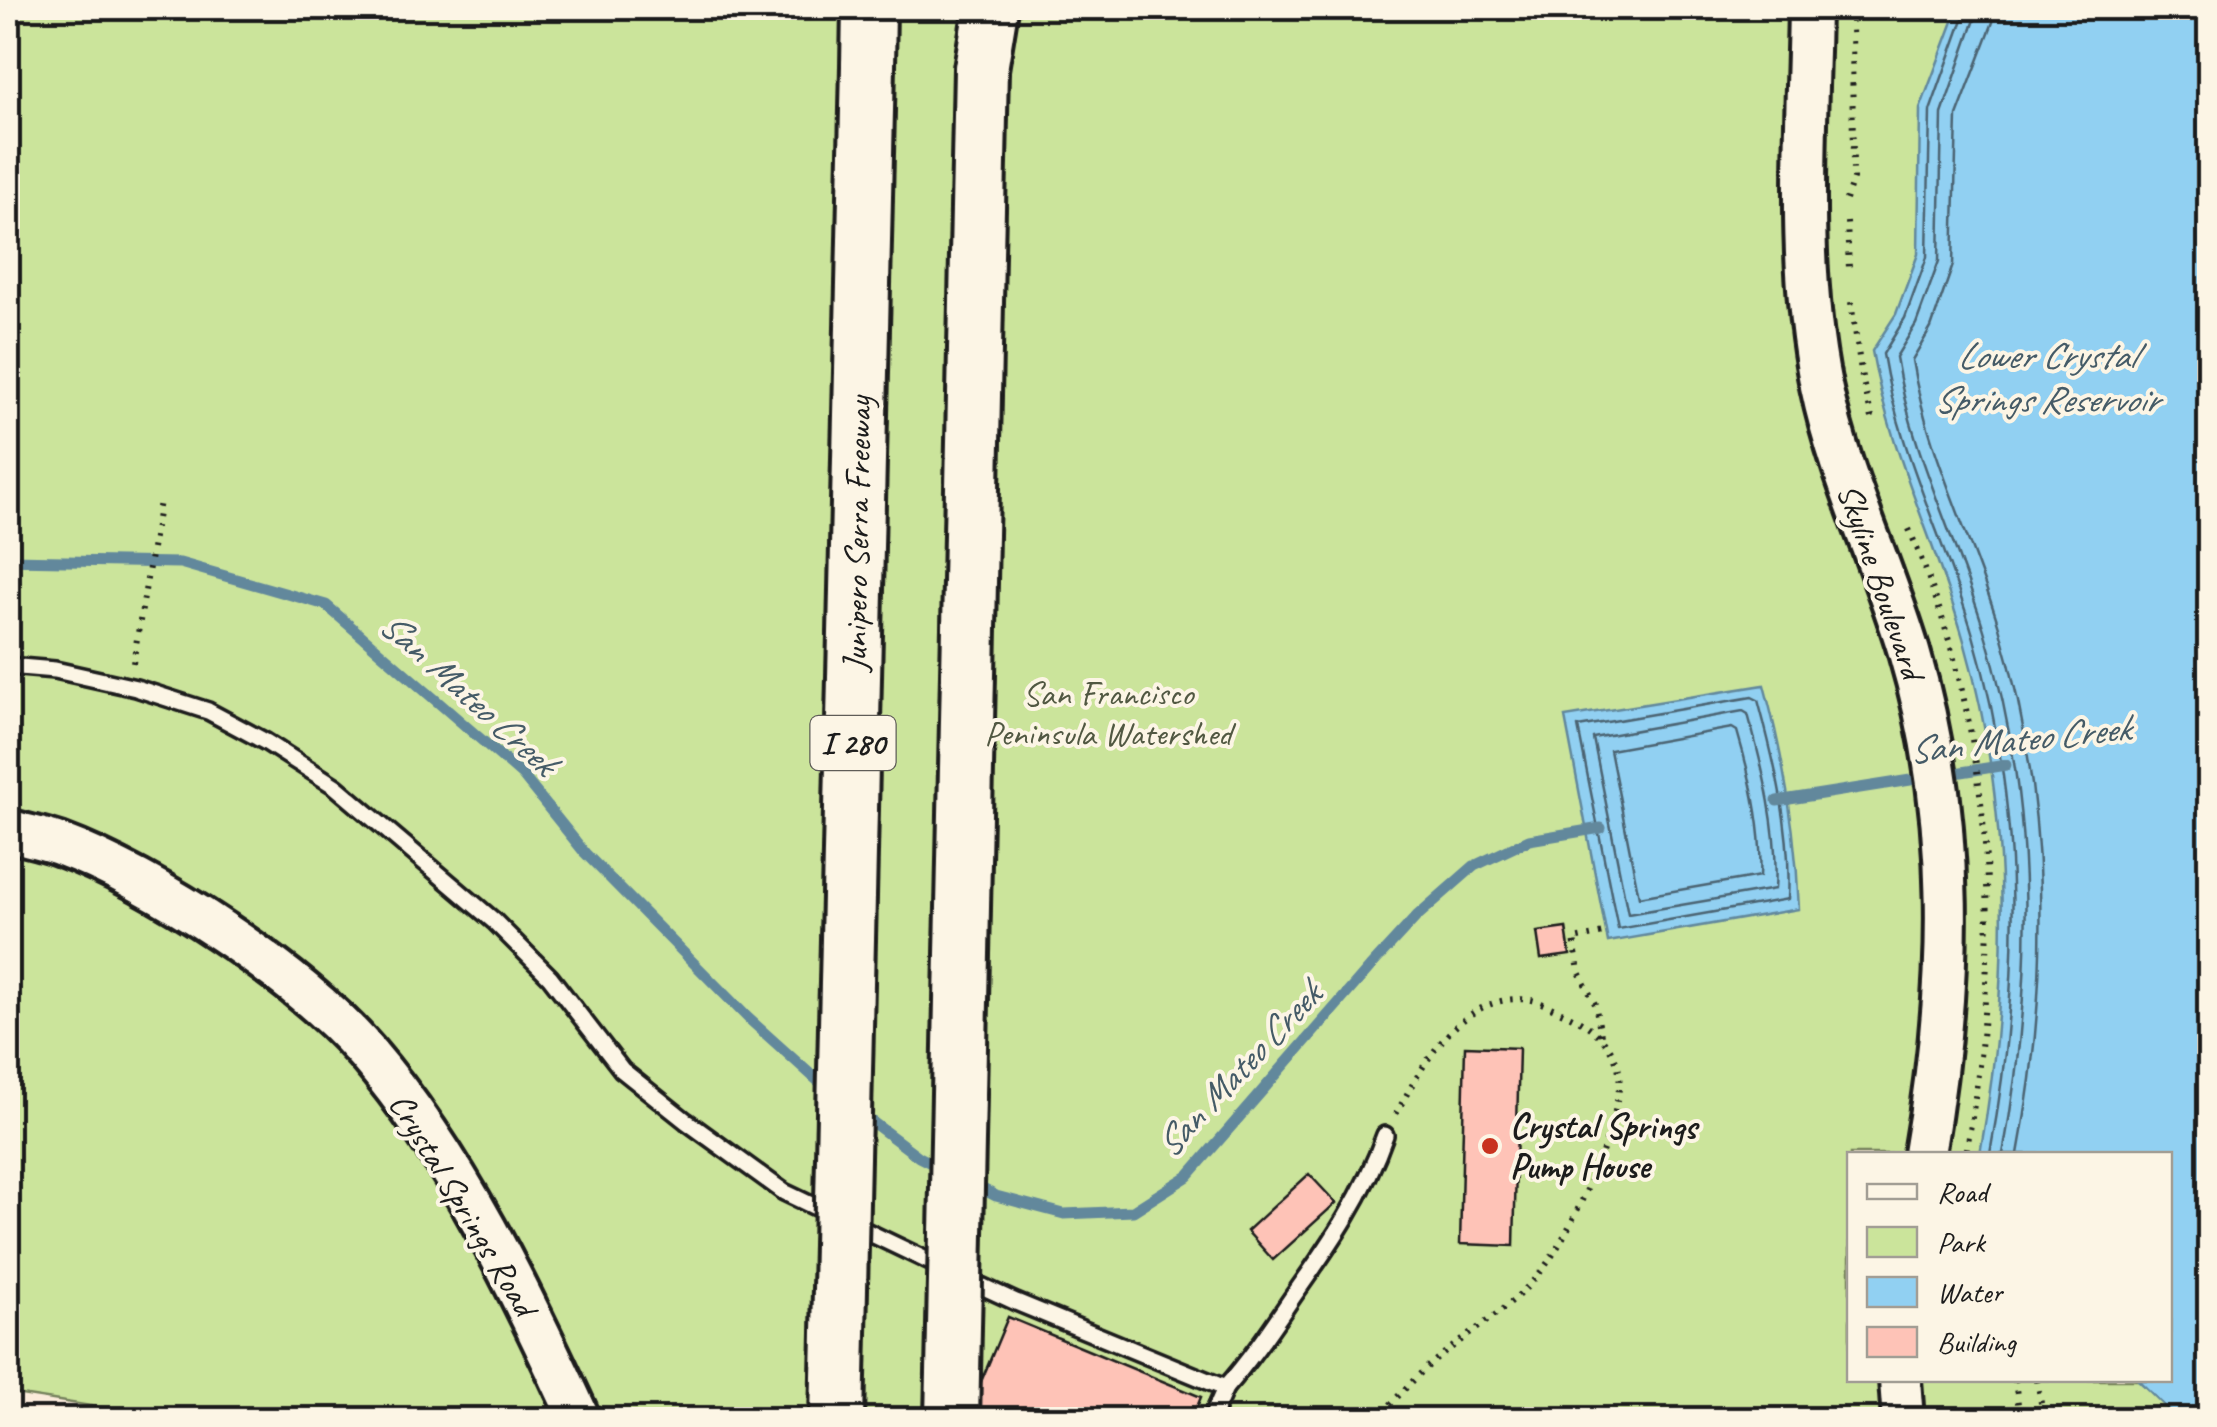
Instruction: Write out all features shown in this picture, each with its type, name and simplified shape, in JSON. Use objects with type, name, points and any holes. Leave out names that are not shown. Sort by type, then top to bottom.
[{"type":"highway","name":"Junipero Serra Freeway","points":[[838,1420],[869,8]]},
{"type":"highway","points":[[952,1420],[983,8]]},
{"type":"highway","points":[[982,68],[992,8]]},
{"type":"street","name":"Skyline Boulevard","points":[[1810,8],[1808,285],[1816,359],[1850,490],[1910,657],[1940,804],[1948,918],[1945,1006],[1924,1152]]},
{"type":"street","name":"Crystal Springs Road","points":[[8,830],[59,844],[142,884],[224,934],[300,990],[364,1050],[425,1130],[482,1225],[534,1320],[580,1420]]},
{"type":"street","points":[[1900,1382],[1903,1420]]},
{"type":"lane","points":[[8,666],[54,670],[136,688],[208,710],[266,742],[334,786],[494,922],[550,977],[622,1070],[784,1192],[1016,1302],[1225,1388]]},
{"type":"lane","points":[[1210,1420],[1225,1388],[1340,1230],[1372,1174],[1385,1135]]},
{"type":"path","points":[[1849,281],[1846,194],[1853,179],[1852,8]]},
{"type":"path","points":[[136,650],[160,501]]},
{"type":"path","points":[[1376,1420],[1424,1370],[1516,1295],[1550,1260],[1598,1165],[1617,1100],[1618,1068],[1601,1036],[1595,1004],[1579,972],[1574,939],[1604,933]]},
{"type":"path","points":[[1385,1135],[1424,1062],[1454,1027],[1492,1003],[1531,1000],[1572,1016],[1601,1036]]},
{"type":"path","points":[[2014,1382],[2020,1420]]},
{"type":"path","points":[[2037,1382],[2044,1420]]},
{"type":"green space","name":"San Francisco Peninsula Watershed","points":[[8,8],[2209,8],[2209,1419],[105,1420],[110,1409],[8,1393]]},
{"type":"water","name":"Lower Crystal Springs Reservoir","points":[[1958,8],[2209,8],[2209,1419],[2178,1419],[2140,1382],[2172,1382],[2172,1152],[1980,1152],[2001,961],[2002,897],[1991,768],[1964,641],[1890,426],[1872,351],[1896,314],[1918,254],[1920,109]]},
{"type":"water","points":[[1764,685],[1788,796],[1799,909],[1608,942],[1565,717]]},
{"type":"building","points":[[1566,928],[1570,955],[1541,959],[1537,932]]},
{"type":"building","name":"Crystal Springs Pump House","points":[[1465,1046],[1519,1048],[1514,1246],[1460,1244]]},
{"type":"building","points":[[1309,1174],[1336,1203],[1273,1260],[1247,1231]]},
{"type":"building","points":[[1008,1317],[1201,1397],[1192,1420],[984,1420],[968,1413]]},
{"type":"waterway","name":"San Mateo Creek","points":[[8,560],[180,563],[326,605],[522,775],[585,853],[748,1018],[828,1090]]},
{"type":"waterway","name":"San Mateo Creek","points":[[1777,801],[2006,765]]},
{"type":"waterway","name":"San Mateo Creek","points":[[973,1184],[996,1196],[1064,1214],[1133,1211],[1188,1176],[1417,916],[1474,866],[1529,840],[1601,828]]},
{"type":"waterway","name":"San Mateo Creek","points":[[859,1112],[919,1157],[943,1169]]},
{"type":"place","name":"Crystal Springs Pump House","points":[[1490,1146]]}]
